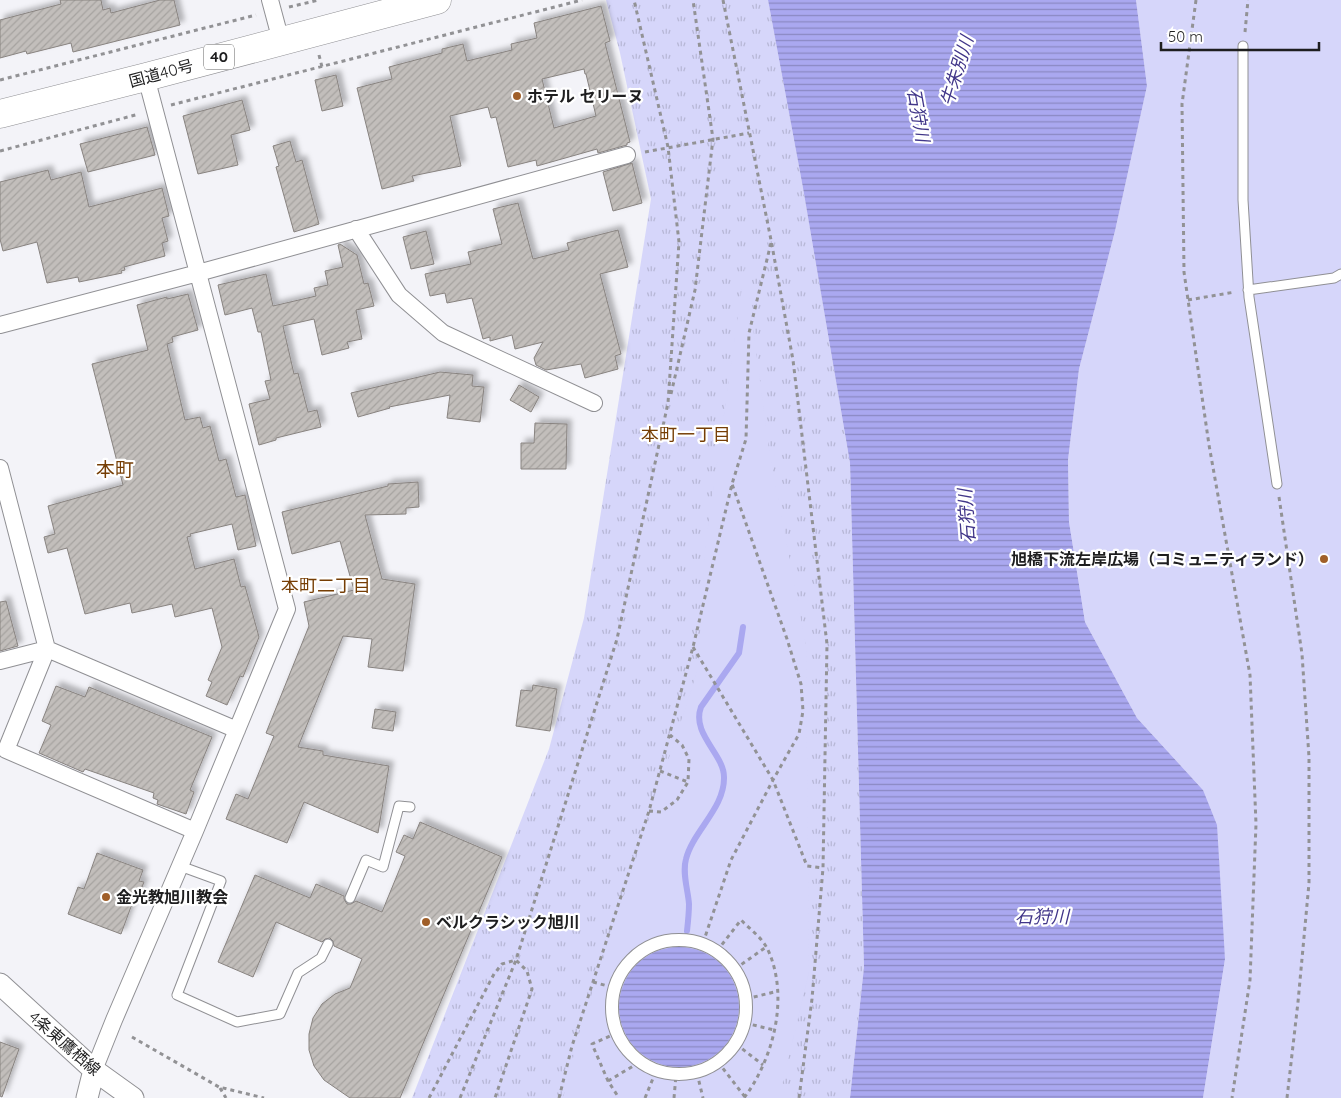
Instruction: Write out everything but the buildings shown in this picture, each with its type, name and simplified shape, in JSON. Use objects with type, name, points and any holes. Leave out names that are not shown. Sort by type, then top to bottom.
[{"type":"highway","name":"国道40号","points":[[0,114],[437,0]]},
{"type":"street","points":[[272,6],[281,40]]},
{"type":"street","points":[[87,1098],[94,1070],[114,1020],[195,831],[286,609],[146,77]]},
{"type":"street","points":[[0,325],[198,273],[356,228],[632,154]]},
{"type":"street","points":[[356,228],[399,295],[443,333],[594,403]]},
{"type":"street","points":[[0,468],[47,649],[6,750],[195,831]]},
{"type":"street","points":[[0,661],[47,649],[237,730]]},
{"type":"street","points":[[678,940],[703,942],[717,951],[735,969],[742,982],[746,999],[745,1023],[736,1044],[718,1062],[697,1073],[676,1075],[656,1071],[640,1062],[626,1048],[617,1033],[612,1012],[615,988],[620,975],[630,960],[644,949],[660,942],[678,940]]},
{"type":"street","name":"4条東鷹栖線","points":[[0,984],[94,1070],[133,1098]]},
{"type":"lane","points":[[1244,46],[1243,200],[1248,290],[1277,484]]},
{"type":"lane","points":[[1248,290],[1334,278],[1341,274]]},
{"type":"lane","points":[[350,898],[366,860],[383,867],[399,806],[410,807]]},
{"type":"lane","points":[[180,866],[222,881],[177,995],[237,1022],[280,1014],[298,973],[321,958],[328,944]]},
{"type":"path","points":[[0,80],[272,6],[319,0]]},
{"type":"path","points":[[0,151],[155,109],[582,0]]},
{"type":"path","points":[[634,0],[668,147],[679,242],[668,403]]},
{"type":"path","points":[[460,1098],[516,960],[617,640],[668,403],[696,290],[713,139],[693,0]]},
{"type":"path","points":[[723,0],[793,360],[827,644],[823,868],[812,999],[799,1098]]},
{"type":"path","points":[[1196,0],[1182,104],[1184,272],[1209,444],[1250,675],[1256,824],[1250,980],[1232,1098]]},
{"type":"path","points":[[1244,46],[1248,0]]},
{"type":"path","points":[[632,154],[749,133]]},
{"type":"path","points":[[559,1098],[572,1046],[649,811],[693,647],[732,484],[746,440],[749,333],[771,240]]},
{"type":"path","points":[[1188,300],[1248,290]]},
{"type":"path","points":[[703,942],[731,860],[799,734],[803,711],[803,697],[787,640],[732,484]]},
{"type":"path","points":[[1277,484],[1302,654],[1309,757],[1309,883],[1287,1098]]},
{"type":"path","points":[[693,647],[773,780],[807,866],[823,868]]},
{"type":"path","points":[[649,811],[661,812],[677,800],[688,782],[689,759],[682,745],[670,735]]},
{"type":"path","points":[[660,771],[688,782]]},
{"type":"path","points":[[717,951],[740,920],[766,947],[773,963],[778,991],[774,1030],[763,1065],[744,1097],[718,1062]]},
{"type":"path","points":[[735,969],[766,947]]},
{"type":"path","points":[[429,1098],[494,974],[502,964],[516,960]]},
{"type":"path","points":[[495,1098],[532,989],[527,971],[516,960]]},
{"type":"path","points":[[593,982],[615,988]]},
{"type":"path","points":[[746,999],[778,991]]},
{"type":"path","points":[[745,1023],[774,1030]]},
{"type":"path","points":[[617,1033],[592,1044],[608,1081],[619,1098]]},
{"type":"path","points":[[132,1037],[219,1088],[264,1098]]},
{"type":"path","points":[[736,1044],[763,1065]]},
{"type":"path","points":[[608,1081],[640,1062]]},
{"type":"path","points":[[644,1098],[656,1071]]},
{"type":"path","points":[[697,1073],[703,1098]]},
{"type":"path","points":[[674,1098],[676,1075]]},
{"type":"path","points":[[219,1088],[226,1098]]},
{"type":"green space","points":[[606,0],[768,0],[803,188],[850,463],[864,967],[850,1098],[412,1098],[549,749],[584,618],[651,199],[620,53]]},
{"type":"green space","points":[[1136,0],[1341,0],[1341,1098],[1203,1098],[1225,959],[1203,790],[1137,718],[1085,622],[1069,522],[1068,460],[1079,369],[1115,231],[1147,86]]},
{"type":"green space","points":[[745,266],[769,450],[806,646],[809,972],[779,1098],[563,1098],[580,1030],[698,669],[705,548]]},
{"type":"water","name":"石狩川","points":[[768,0],[1136,0],[1147,86],[1115,231],[1079,369],[1068,460],[1069,522],[1085,622],[1137,718],[1203,790],[1217,825],[1225,959],[1203,1098],[850,1098],[864,967],[850,463],[803,188]]},
{"type":"water","points":[[679,947],[702,951],[722,964],[735,984],[739,1007],[735,1030],[722,1050],[702,1063],[679,1067],[656,1063],[636,1050],[623,1030],[619,1007],[623,984],[636,964],[656,951]]},
{"type":"waterway","points":[[687,931],[689,904],[685,876],[686,859],[695,839],[719,799],[724,777],[723,768],[704,735],[699,717],[701,707],[739,653],[743,627]]},
{"type":"place","name":"ホテル セリーヌ","points":[[517,96]]},
{"type":"place","name":"旭橋下流左岸広場（コミュニティランド）","points":[[1324,559]]},
{"type":"place","name":"金光教旭川教会","points":[[106,897]]},
{"type":"place","name":"ベルクラシック旭川","points":[[426,922]]},
{"type":"district","name":"本町一丁目","points":[[686,435]]},
{"type":"district","name":"本町","points":[[115,469]]},
{"type":"district","name":"本町二丁目","points":[[326,586]]},
{"type":"water label","name":"牛朱別川","points":[[957,71]]}]
